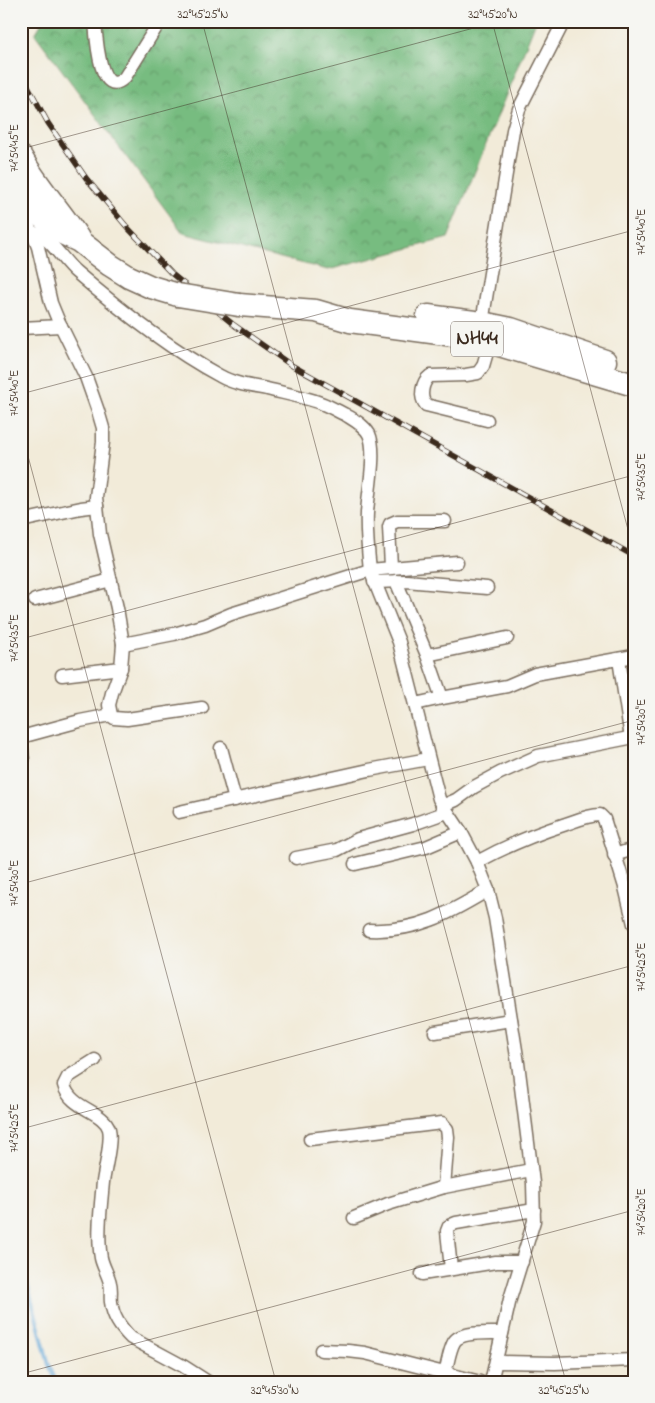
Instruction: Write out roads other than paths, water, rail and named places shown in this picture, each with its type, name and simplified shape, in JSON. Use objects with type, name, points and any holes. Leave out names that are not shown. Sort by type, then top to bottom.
[{"type":"highway","name":"NH44","points":[[21,157],[40,187],[80,240],[110,265],[129,277],[151,287],[178,295],[239,305],[316,311],[348,306],[486,332],[634,386]]},
{"type":"highway","name":"NH44","points":[[21,192],[36,212],[58,231],[80,240]]},
{"type":"highway","name":"NH44","points":[[486,332],[512,329],[634,372]]},
{"type":"street","points":[[94,21],[100,65],[105,75],[114,83],[124,78],[160,21]]},
{"type":"street","points":[[487,420],[426,405],[422,401],[421,394],[426,380],[430,376],[478,373],[483,366],[513,130],[519,109],[564,21]]},
{"type":"street","points":[[21,215],[32,232],[38,247],[51,303],[86,377],[103,428],[97,506],[100,534],[123,644],[122,668],[109,704],[111,715],[114,718],[128,719],[202,708]]},
{"type":"street","points":[[32,232],[42,236],[74,271],[145,328],[196,362],[222,377],[242,384],[298,396],[324,404],[354,420],[363,426],[368,433],[372,450],[367,540],[386,581],[427,655],[429,701],[428,759],[436,791],[448,806],[461,832],[480,860],[496,918],[532,1170],[534,1210],[532,1228],[510,1300],[492,1382]]},
{"type":"street","points":[[21,328],[61,326]]},
{"type":"street","points":[[21,521],[97,506]]},
{"type":"street","points":[[381,568],[390,524],[397,521],[445,521]]},
{"type":"street","points":[[123,644],[205,626],[231,614],[381,568],[457,562]]},
{"type":"street","points":[[35,600],[111,580]]},
{"type":"street","points":[[386,581],[487,588]]},
{"type":"street","points":[[386,581],[399,642],[429,701]]},
{"type":"street","points":[[427,655],[506,638]]},
{"type":"street","points":[[429,701],[507,686],[535,674],[634,656]]},
{"type":"street","points":[[296,858],[337,850],[358,839],[413,824],[448,806],[474,787],[538,756],[632,738],[619,659]]},
{"type":"street","points":[[62,675],[122,668]]},
{"type":"street","points":[[21,738],[80,721],[111,715]]},
{"type":"street","points":[[21,742],[24,760],[21,765]]},
{"type":"street","points":[[221,748],[235,800]]},
{"type":"street","points":[[179,812],[368,770],[428,759]]},
{"type":"street","points":[[480,860],[535,835],[576,820],[600,815],[604,819],[614,855],[629,889],[634,924]]},
{"type":"street","points":[[355,864],[426,848],[461,832]]},
{"type":"street","points":[[614,855],[634,849]]},
{"type":"street","points":[[369,930],[397,930],[412,927],[444,915],[488,890]]},
{"type":"street","points":[[435,1032],[511,1020]]},
{"type":"street","points":[[95,1060],[68,1078],[64,1085],[66,1092],[72,1100],[101,1119],[108,1127],[109,1138],[103,1183],[99,1248],[110,1282],[113,1315],[124,1332],[131,1338],[208,1382]]},
{"type":"street","points":[[310,1139],[442,1123],[447,1128],[448,1137],[444,1187]]},
{"type":"street","points":[[354,1218],[388,1204],[444,1187],[532,1170]]},
{"type":"street","points":[[451,1269],[449,1226],[456,1223],[534,1210]]},
{"type":"street","points":[[422,1274],[496,1262],[522,1262]]},
{"type":"street","points":[[445,1373],[453,1344],[458,1337],[502,1333]]},
{"type":"street","points":[[322,1350],[365,1353],[480,1382]]},
{"type":"street","points":[[496,1362],[556,1363],[634,1360]]},
{"type":"waterway","points":[[21,1261],[49,1365],[56,1382]]},
{"type":"railway","points":[[21,73],[48,123],[86,178],[127,227],[172,274],[234,325],[291,365],[634,556]]}]
